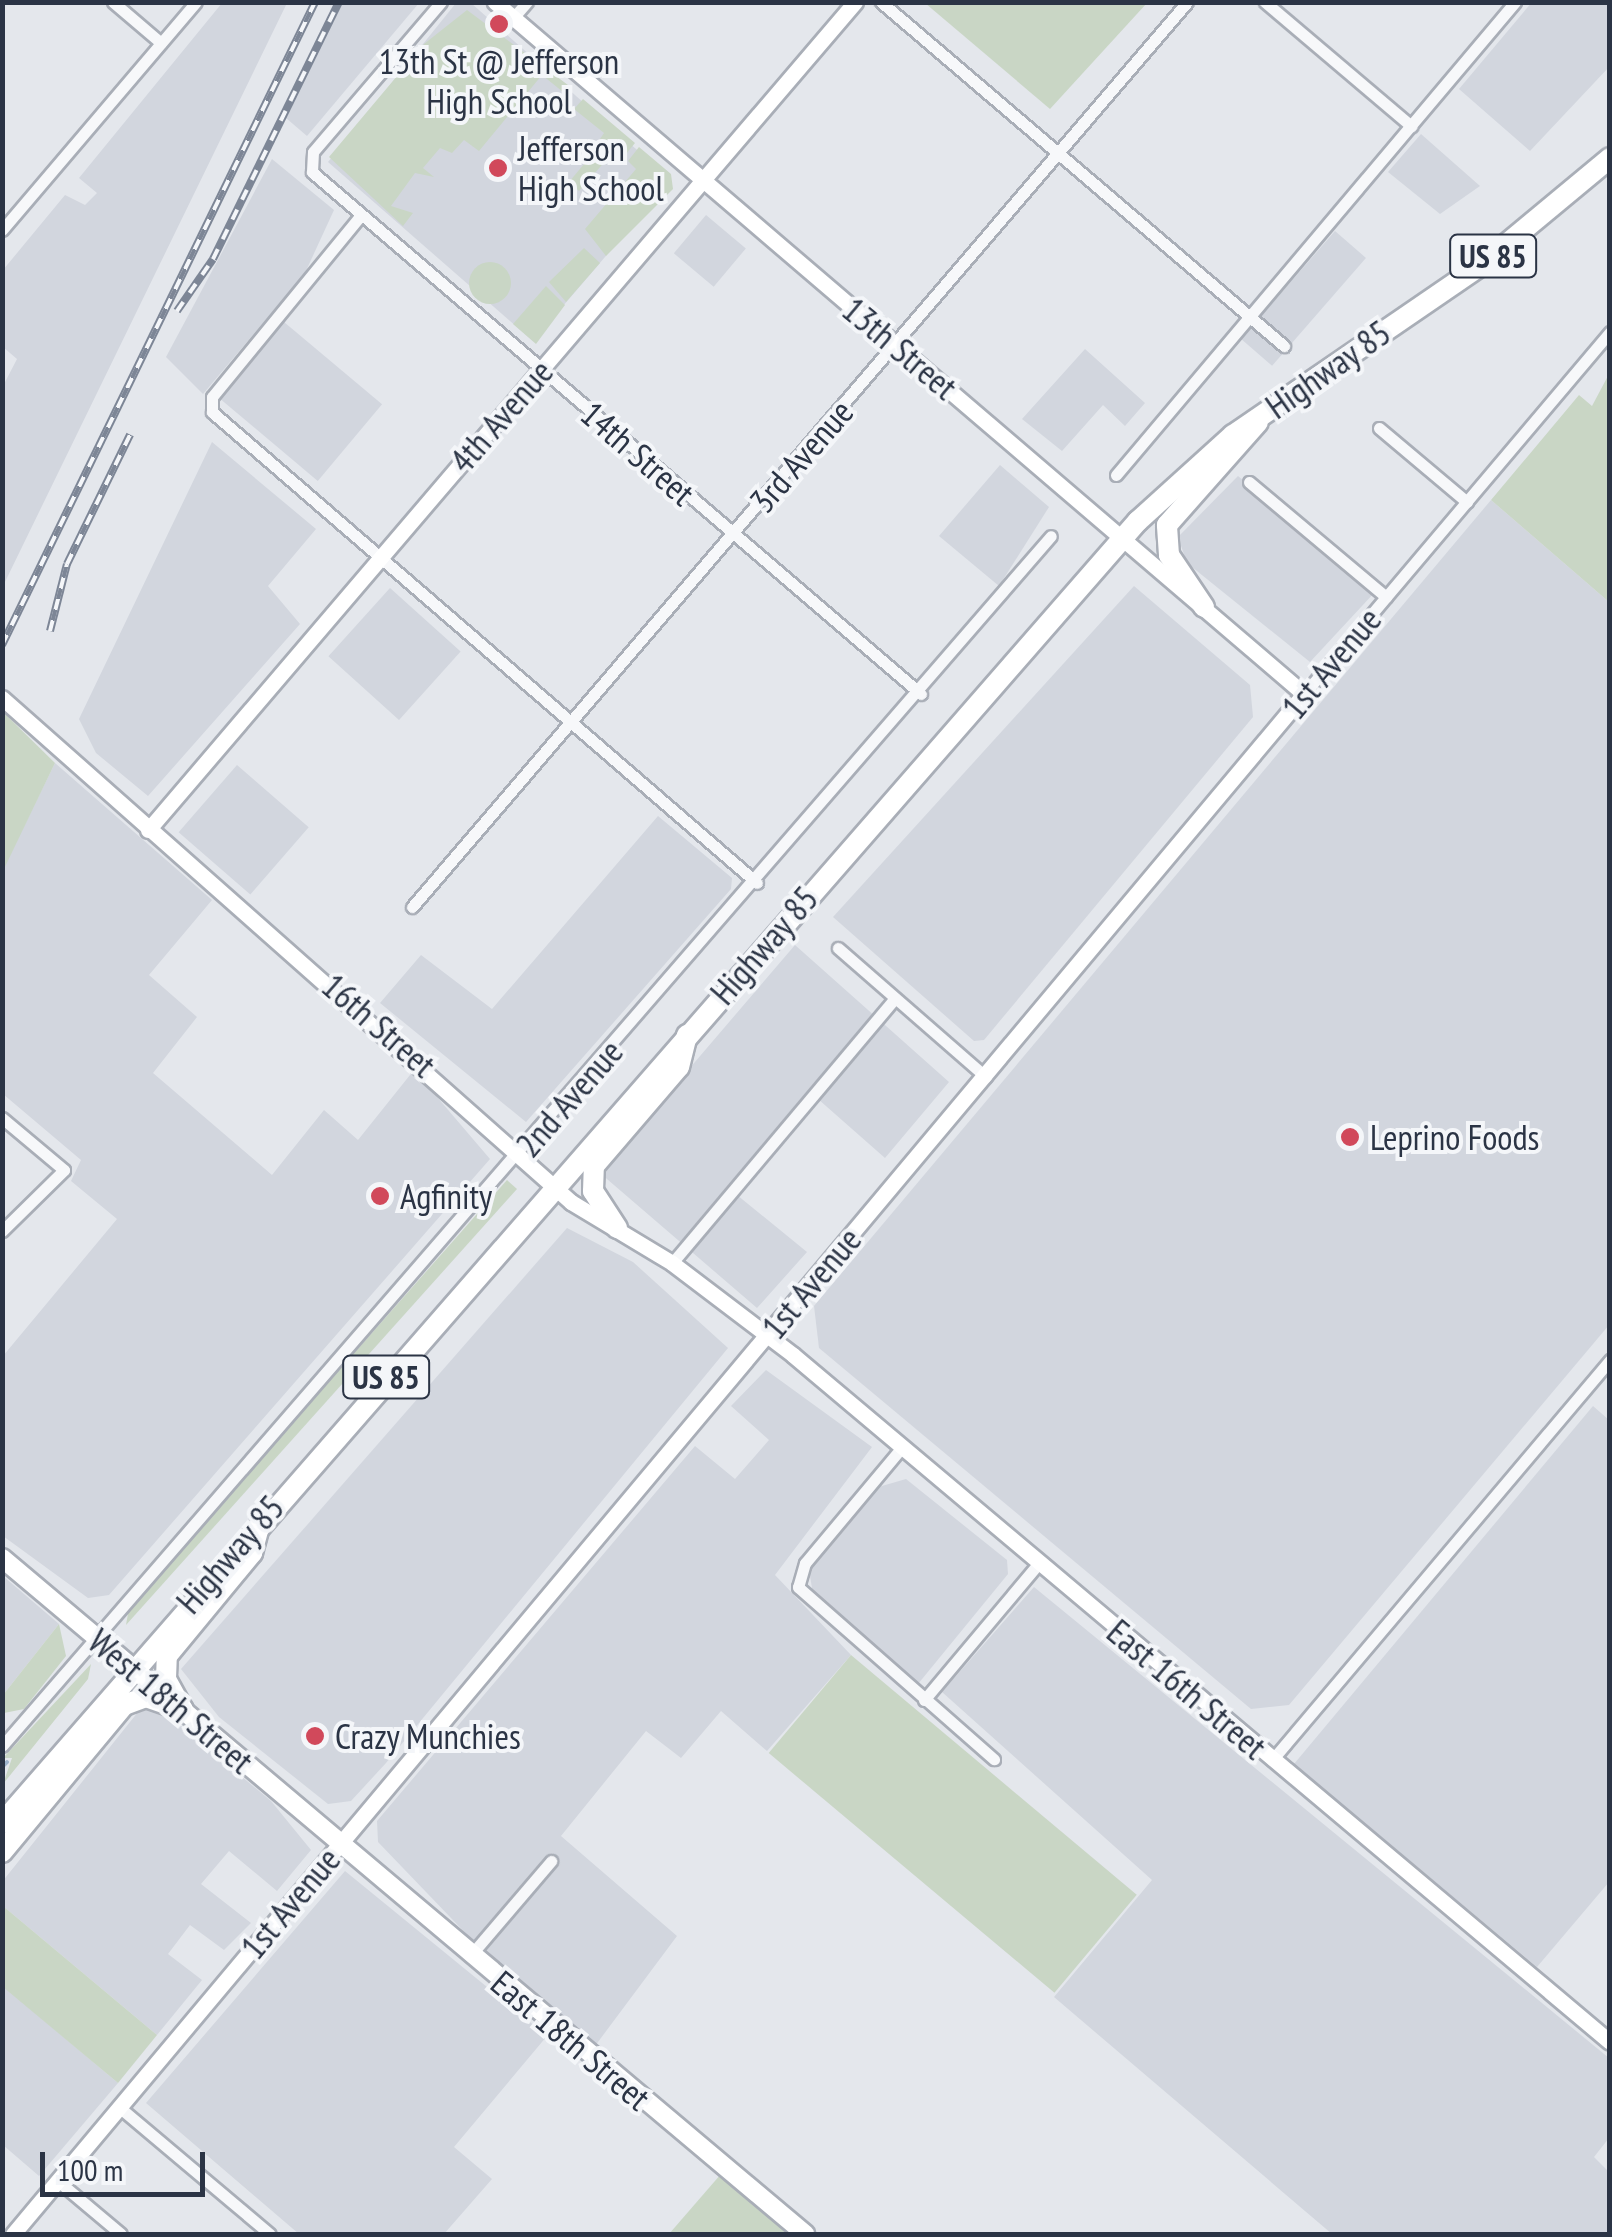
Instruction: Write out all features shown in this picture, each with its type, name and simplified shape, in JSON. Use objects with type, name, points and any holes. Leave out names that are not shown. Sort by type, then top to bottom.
[{"type":"highway","name":"Highway 85","points":[[2,1823],[132,1666],[1123,537],[1264,413],[1480,266],[1610,158]]},
{"type":"highway","points":[[1204,606],[1170,554],[1167,526],[1264,413]]},
{"type":"highway","points":[[616,1228],[593,1191],[594,1166],[679,1067],[688,1032]]},
{"type":"highway","points":[[183,1710],[166,1679],[167,1656],[252,1553],[260,1520]]},
{"type":"highway","points":[[2,1852],[124,1705],[146,1698],[183,1710]]},
{"type":"main road","name":"West 18th Street","points":[[2,1558],[344,1838]]},
{"type":"main road","name":"East 18th Street","points":[[344,1838],[470,1956],[805,2234]]},
{"type":"street","points":[[113,2],[161,43]]},
{"type":"street","points":[[2,230],[196,2]]},
{"type":"street","name":"14th Street","points":[[441,2],[314,152],[312,172],[920,694]]},
{"type":"street","name":"13th Street","points":[[494,2],[1304,694]]},
{"type":"street","points":[[513,18],[527,2]]},
{"type":"street","name":"4th Avenue","points":[[148,830],[855,2]]},
{"type":"street","points":[[881,2],[1284,346]]},
{"type":"street","name":"3rd Avenue","points":[[412,907],[1188,2]]},
{"type":"street","points":[[1265,2],[1411,126]]},
{"type":"street","points":[[1116,475],[1247,315],[1515,2]]},
{"type":"street","points":[[361,215],[212,406],[220,424],[757,883]]},
{"type":"street","name":"1st Avenue","points":[[13,2234],[1610,332]]},
{"type":"street","points":[[1378,428],[1467,502]]},
{"type":"street","points":[[1250,482],[1386,597]]},
{"type":"street","name":"2nd Avenue","points":[[2,1746],[94,1636],[757,883],[1051,536]]},
{"type":"street","name":"16th Street","points":[[2,698],[552,1186],[672,1262],[764,1340]]},
{"type":"street","points":[[838,948],[986,1076]]},
{"type":"street","points":[[672,1262],[895,998]]},
{"type":"street","points":[[2,1118],[64,1170],[2,1231]]},
{"type":"street","name":"East 16th Street","points":[[764,1340],[903,1446],[1038,1564],[1610,2042]]},
{"type":"street","points":[[1272,1760],[1610,1360]]},
{"type":"street","points":[[903,1446],[805,1563],[798,1587],[994,1760]]},
{"type":"street","points":[[924,1700],[1038,1564]]},
{"type":"street","points":[[470,1956],[551,1861]]},
{"type":"street","points":[[119,2107],[270,2234]]},
{"type":"street","points":[[58,2181],[121,2234]]},
{"type":"shaded area","points":[[342,2],[419,3],[307,136],[286,118]]},
{"type":"shaded area","points":[[1532,2],[1609,3],[1610,66],[1530,151],[1459,89]]},
{"type":"shaded area","points":[[222,3],[287,3],[3,586],[3,386],[17,359],[3,347],[3,270],[65,195],[85,205],[97,193],[79,178]]},
{"type":"shaded area","name":"Jefferson High School","points":[[456,3],[471,3],[671,180],[533,341],[328,162]]},
{"type":"shaded area","points":[[1421,134],[1480,186],[1440,214],[1388,172]]},
{"type":"shaded area","points":[[272,159],[334,210],[305,273],[203,394],[166,357]]},
{"type":"shaded area","points":[[706,215],[746,248],[714,287],[674,253]]},
{"type":"shaded area","points":[[1335,231],[1366,258],[1272,366],[1241,339]]},
{"type":"shaded area","points":[[284,322],[382,404],[318,481],[220,399]]},
{"type":"shaded area","points":[[1085,349],[1145,403],[1125,426],[1103,405],[1062,451],[1022,419]]},
{"type":"shaded area","points":[[212,442],[316,529],[268,586],[300,624],[148,796],[96,753],[79,719]]},
{"type":"shaded area","points":[[1000,465],[1049,507],[999,586],[939,536]]},
{"type":"shaded area","points":[[1238,476],[1375,592],[1310,662],[1187,563],[1178,537]]},
{"type":"shaded area","points":[[1491,500],[1609,602],[1609,1325],[1289,1705],[1251,1709],[819,1348],[814,1306]]},
{"type":"shaded area","points":[[1134,586],[1250,685],[1253,717],[984,1040],[974,1041],[833,917]]},
{"type":"shaded area","points":[[390,588],[461,652],[399,720],[328,656]]},
{"type":"shaded area","points":[[55,763],[212,900],[149,975],[197,1017],[153,1073],[272,1175],[324,1110],[358,1140],[414,1070],[490,1159],[109,1595],[88,1598],[3,1536],[3,1356],[117,1219],[71,1181],[81,1160],[3,1094],[2,871]]},
{"type":"shaded area","points":[[237,765],[309,827],[250,894],[179,832]]},
{"type":"shaded area","points":[[658,816],[732,878],[731,889],[526,1122],[380,1003],[421,955],[492,1009]]},
{"type":"shaded area","points":[[795,945],[949,1082],[885,1158],[818,1099],[737,1195],[807,1252],[757,1308],[600,1173]]},
{"type":"shaded area","points":[[567,1228],[633,1262],[728,1348],[386,1763],[351,1801],[328,1804],[219,1717],[181,1669]]},
{"type":"shaded area","points":[[766,1370],[872,1447],[775,1575],[851,1655],[767,1751],[721,1711],[681,1758],[646,1731],[561,1836],[677,1936],[595,2046],[475,1943],[378,1842],[377,1821],[695,1446],[735,1479],[769,1440],[731,1406]]},
{"type":"shaded area","points":[[1593,1406],[1609,1420],[1609,1882],[1537,1967],[1294,1764]]},
{"type":"shaded area","points":[[906,1479],[1007,1560],[1008,1574],[918,1684],[813,1594],[809,1570],[875,1488]]},
{"type":"shaded area","points":[[3,1576],[59,1624],[3,1695]]},
{"type":"shaded area","points":[[1034,1587],[1609,2058],[1609,2138],[1594,2157],[1609,2172],[1609,2234],[1332,2234],[1054,1997],[1152,1880],[942,1692]]},
{"type":"shaded area","points":[[142,1707],[158,1707],[271,1801],[311,1850],[277,1891],[229,1851],[201,1884],[251,1923],[224,1950],[190,1925],[168,1954],[202,1980],[157,2035],[3,1906],[2,1882]]},
{"type":"shaded area","points":[[345,1871],[547,2036],[454,2147],[492,2179],[444,2234],[299,2234],[146,2103]]},
{"type":"shaded area","points":[[3,1986],[118,2083],[39,2176],[3,2145]]},
{"type":"green space","points":[[925,3],[1147,3],[1050,109]]},
{"type":"green space","points":[[467,10],[568,85],[563,92],[542,75],[479,151],[464,140],[452,153],[440,148],[423,168],[434,177],[415,173],[391,206],[413,213],[403,226],[329,157],[424,44]]},
{"type":"green space","points":[[583,99],[635,143],[626,154],[598,142],[604,133],[574,109]]},
{"type":"green space","points":[[600,145],[615,150],[579,191],[569,182]]},
{"type":"green space","points":[[639,147],[671,174],[673,189],[606,256],[585,229],[636,169],[628,161]]},
{"type":"green space","points":[[584,248],[600,263],[566,302],[549,282]]},
{"type":"green space","points":[[490,262],[505,268],[511,283],[505,298],[490,304],[475,298],[469,283],[475,268]]},
{"type":"green space","points":[[546,286],[565,305],[536,344],[513,324]]},
{"type":"green space","points":[[1609,374],[1609,602],[1491,500],[1579,395],[1592,406]]},
{"type":"green space","points":[[3,712],[55,763],[3,871]]},
{"type":"green space","points":[[507,1180],[517,1189],[126,1625],[129,1608]]},
{"type":"green space","points":[[59,1624],[66,1656],[24,1709],[4,1713],[3,1695]]},
{"type":"green space","points":[[851,1655],[1137,1895],[1054,1993],[769,1753]]},
{"type":"green space","points":[[91,1664],[88,1679],[3,1784],[12,1758],[3,1758]]},
{"type":"green space","points":[[3,1906],[157,2035],[118,2083],[3,1987]]},
{"type":"green space","points":[[721,2174],[790,2234],[669,2234]]},
{"type":"waterway","points":[[2,1767],[7,1762]]},
{"type":"railway","points":[[2,645],[315,2]]},
{"type":"railway","points":[[177,311],[213,259],[339,2]]},
{"type":"railway","points":[[50,631],[67,564],[130,435]]},
{"type":"place","name":"13th St @ Jefferson High School","points":[[499,24]]},
{"type":"place","name":"Jefferson High School","points":[[498,168]]},
{"type":"place","name":"Leprino Foods","points":[[1350,1137]]},
{"type":"place","name":"Agfinity","points":[[380,1196]]},
{"type":"place","name":"Crazy Munchies","points":[[315,1736]]}]
